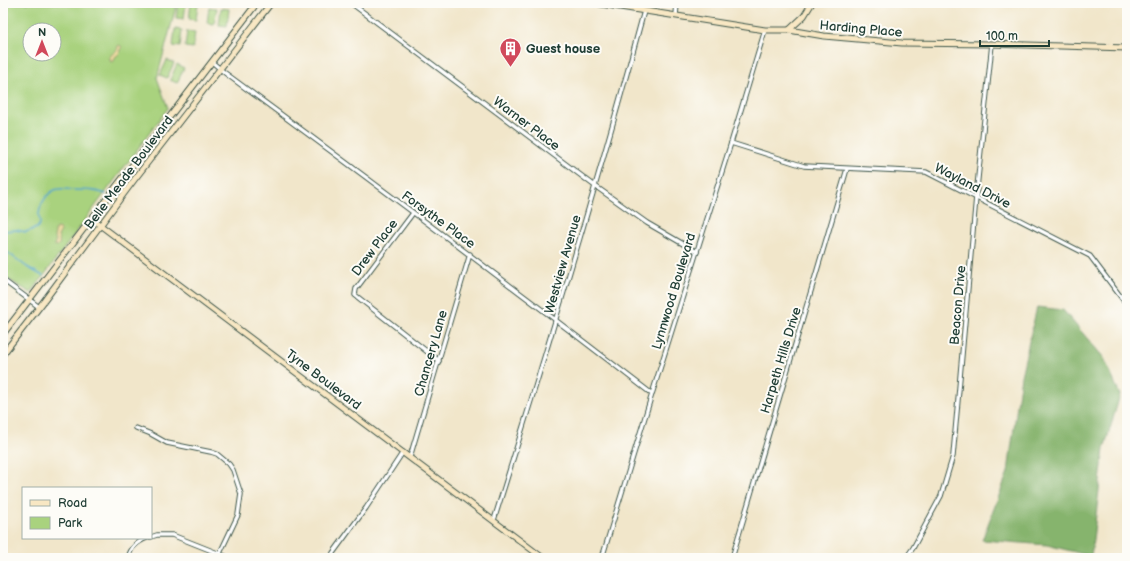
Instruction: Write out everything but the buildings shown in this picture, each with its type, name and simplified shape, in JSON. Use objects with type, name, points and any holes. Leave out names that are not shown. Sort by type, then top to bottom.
[{"type":"street","name":"Belle Meade Boulevard","points":[[3,334],[257,3]]},
{"type":"street","name":"Belle Meade Boulevard","points":[[3,354],[134,180],[271,3]]},
{"type":"street","name":"Warner Place","points":[[351,3],[647,223],[697,252]]},
{"type":"street","name":"Harding Place","points":[[595,3],[765,30],[788,30],[824,36],[902,43],[1127,48]]},
{"type":"street","points":[[676,16],[677,3]]},
{"type":"street","points":[[788,30],[804,16],[812,3]]},
{"type":"street","name":"Westview Avenue","points":[[494,520],[596,186],[644,11]]},
{"type":"street","name":"Lynnwood Boulevard","points":[[602,558],[765,30]]},
{"type":"street","name":"Beacon Drive","points":[[906,558],[914,548],[941,496],[953,456],[976,197],[992,44]]},
{"type":"street","name":"Forsythe Place","points":[[212,62],[470,254],[652,394]]},
{"type":"street","name":"Wayland Drive","points":[[731,143],[804,166],[926,172],[1090,256],[1127,305]]},
{"type":"street","name":"Harpeth Hills Drive","points":[[732,558],[848,168]]},
{"type":"street","name":"Drew Place","points":[[413,213],[356,289],[355,295],[439,361]]},
{"type":"street","name":"Tyne Boulevard","points":[[92,219],[544,558]]},
{"type":"street","name":"Chancery Lane","points":[[410,457],[470,254]]},
{"type":"street","points":[[3,280],[39,307]]},
{"type":"street","points":[[136,428],[167,443],[217,454],[229,464],[233,470],[240,494],[238,515],[220,554]]},
{"type":"street","points":[[331,558],[403,452]]},
{"type":"street","points":[[152,537],[172,534],[230,558]]},
{"type":"street","points":[[128,558],[130,550],[144,539]]},
{"type":"street","points":[[1126,558],[1127,554]]},
{"type":"green space","points":[[3,3],[177,3],[157,78],[168,108],[31,293],[3,276]]},
{"type":"green space","points":[[178,3],[186,3],[184,19],[176,18]]},
{"type":"green space","points":[[191,3],[198,4],[196,20],[189,19]]},
{"type":"green space","points":[[209,7],[217,8],[214,24],[207,23]]},
{"type":"green space","points":[[221,8],[229,9],[227,26],[219,25]]},
{"type":"green space","points":[[175,29],[182,30],[180,47],[173,46]]},
{"type":"green space","points":[[187,31],[195,32],[193,48],[185,47]]},
{"type":"green space","points":[[167,60],[174,63],[167,78],[160,75]]},
{"type":"green space","points":[[177,64],[184,68],[177,83],[170,80]]},
{"type":"green space","points":[[1037,307],[1063,310],[1104,358],[1120,395],[1104,449],[1091,556],[1047,545],[982,540],[1008,472],[1021,376]]},
{"type":"sand","points":[[119,45],[122,47],[120,53],[115,57],[114,61],[111,62],[110,56],[117,50]]},
{"type":"sand","points":[[56,228],[60,229],[61,231],[58,236],[59,243],[57,246],[54,245],[56,240],[54,237]]},
{"type":"waterway","points":[[3,231],[16,230],[26,232],[37,228],[40,224],[39,214],[41,206],[45,198],[55,190],[90,190],[106,194]]},
{"type":"waterway","points":[[3,249],[27,267],[43,276]]},
{"type":"place","name":"Guest house","points":[[510,68]]}]
